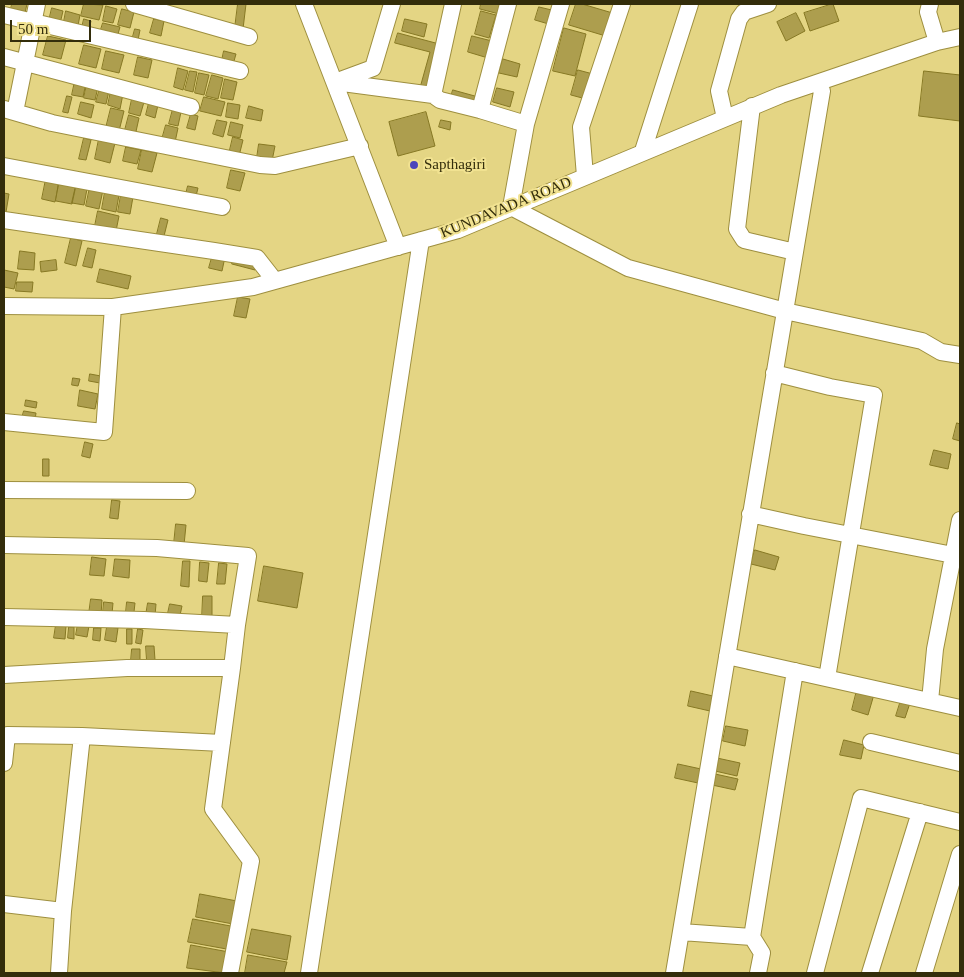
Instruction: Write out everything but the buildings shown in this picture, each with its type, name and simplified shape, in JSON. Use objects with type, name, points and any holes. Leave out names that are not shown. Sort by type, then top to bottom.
[{"type":"street","points":[[37,4],[25,62],[9,111],[52,123],[260,165],[275,166],[360,146]]},
{"type":"street","points":[[134,4],[249,37]]},
{"type":"street","points":[[304,4],[398,247]]},
{"type":"street","points":[[335,82],[373,68],[392,4]]},
{"type":"street","points":[[433,95],[453,4]]},
{"type":"street","points":[[480,110],[508,4]]},
{"type":"street","points":[[561,4],[526,124],[512,207],[628,268],[785,311],[922,342],[941,352],[960,355]]},
{"type":"street","points":[[585,176],[581,127],[622,4]]},
{"type":"street","points":[[644,151],[690,4]]},
{"type":"street","points":[[725,118],[718,91],[739,19],[744,8],[768,4]]},
{"type":"street","points":[[930,4],[928,12],[937,42]]},
{"type":"street","points":[[4,15],[240,71]]},
{"type":"street","name":"KUNDAVADA ROAD","points":[[4,306],[113,307],[253,287],[398,247],[458,230],[781,94],[937,42],[960,37]]},
{"type":"street","points":[[4,57],[191,107]]},
{"type":"street","points":[[335,82],[433,95],[440,100],[526,124]]},
{"type":"street","points":[[674,973],[822,91]]},
{"type":"street","points":[[752,106],[738,229],[744,240],[795,252]]},
{"type":"street","points":[[4,166],[222,207]]},
{"type":"street","points":[[4,220],[257,258],[275,281]]},
{"type":"street","points":[[309,973],[421,240]]},
{"type":"street","points":[[4,422],[104,432],[113,307]]},
{"type":"street","points":[[774,373],[830,387],[874,395],[827,678]]},
{"type":"street","points":[[4,490],[187,491]]},
{"type":"street","points":[[750,514],[953,554]]},
{"type":"street","points":[[930,701],[935,649],[960,520]]},
{"type":"street","points":[[4,545],[157,548],[248,556],[213,809],[251,861],[230,973]]},
{"type":"street","points":[[4,617],[144,620],[238,625]]},
{"type":"street","points":[[727,656],[960,708]]},
{"type":"street","points":[[4,675],[127,668],[232,668]]},
{"type":"street","points":[[758,973],[762,953],[752,937],[795,671]]},
{"type":"street","points":[[4,764],[7,735],[82,736],[222,743]]},
{"type":"street","points":[[59,973],[82,736]]},
{"type":"street","points":[[871,742],[960,763]]},
{"type":"street","points":[[815,973],[861,798],[960,822]]},
{"type":"street","points":[[870,973],[920,812]]},
{"type":"street","points":[[924,973],[960,854]]},
{"type":"street","points":[[4,904],[64,911]]},
{"type":"street","points":[[680,932],[752,937]]},
{"type":"place","name":"Sapthagiri","points":[[414,165]]}]
